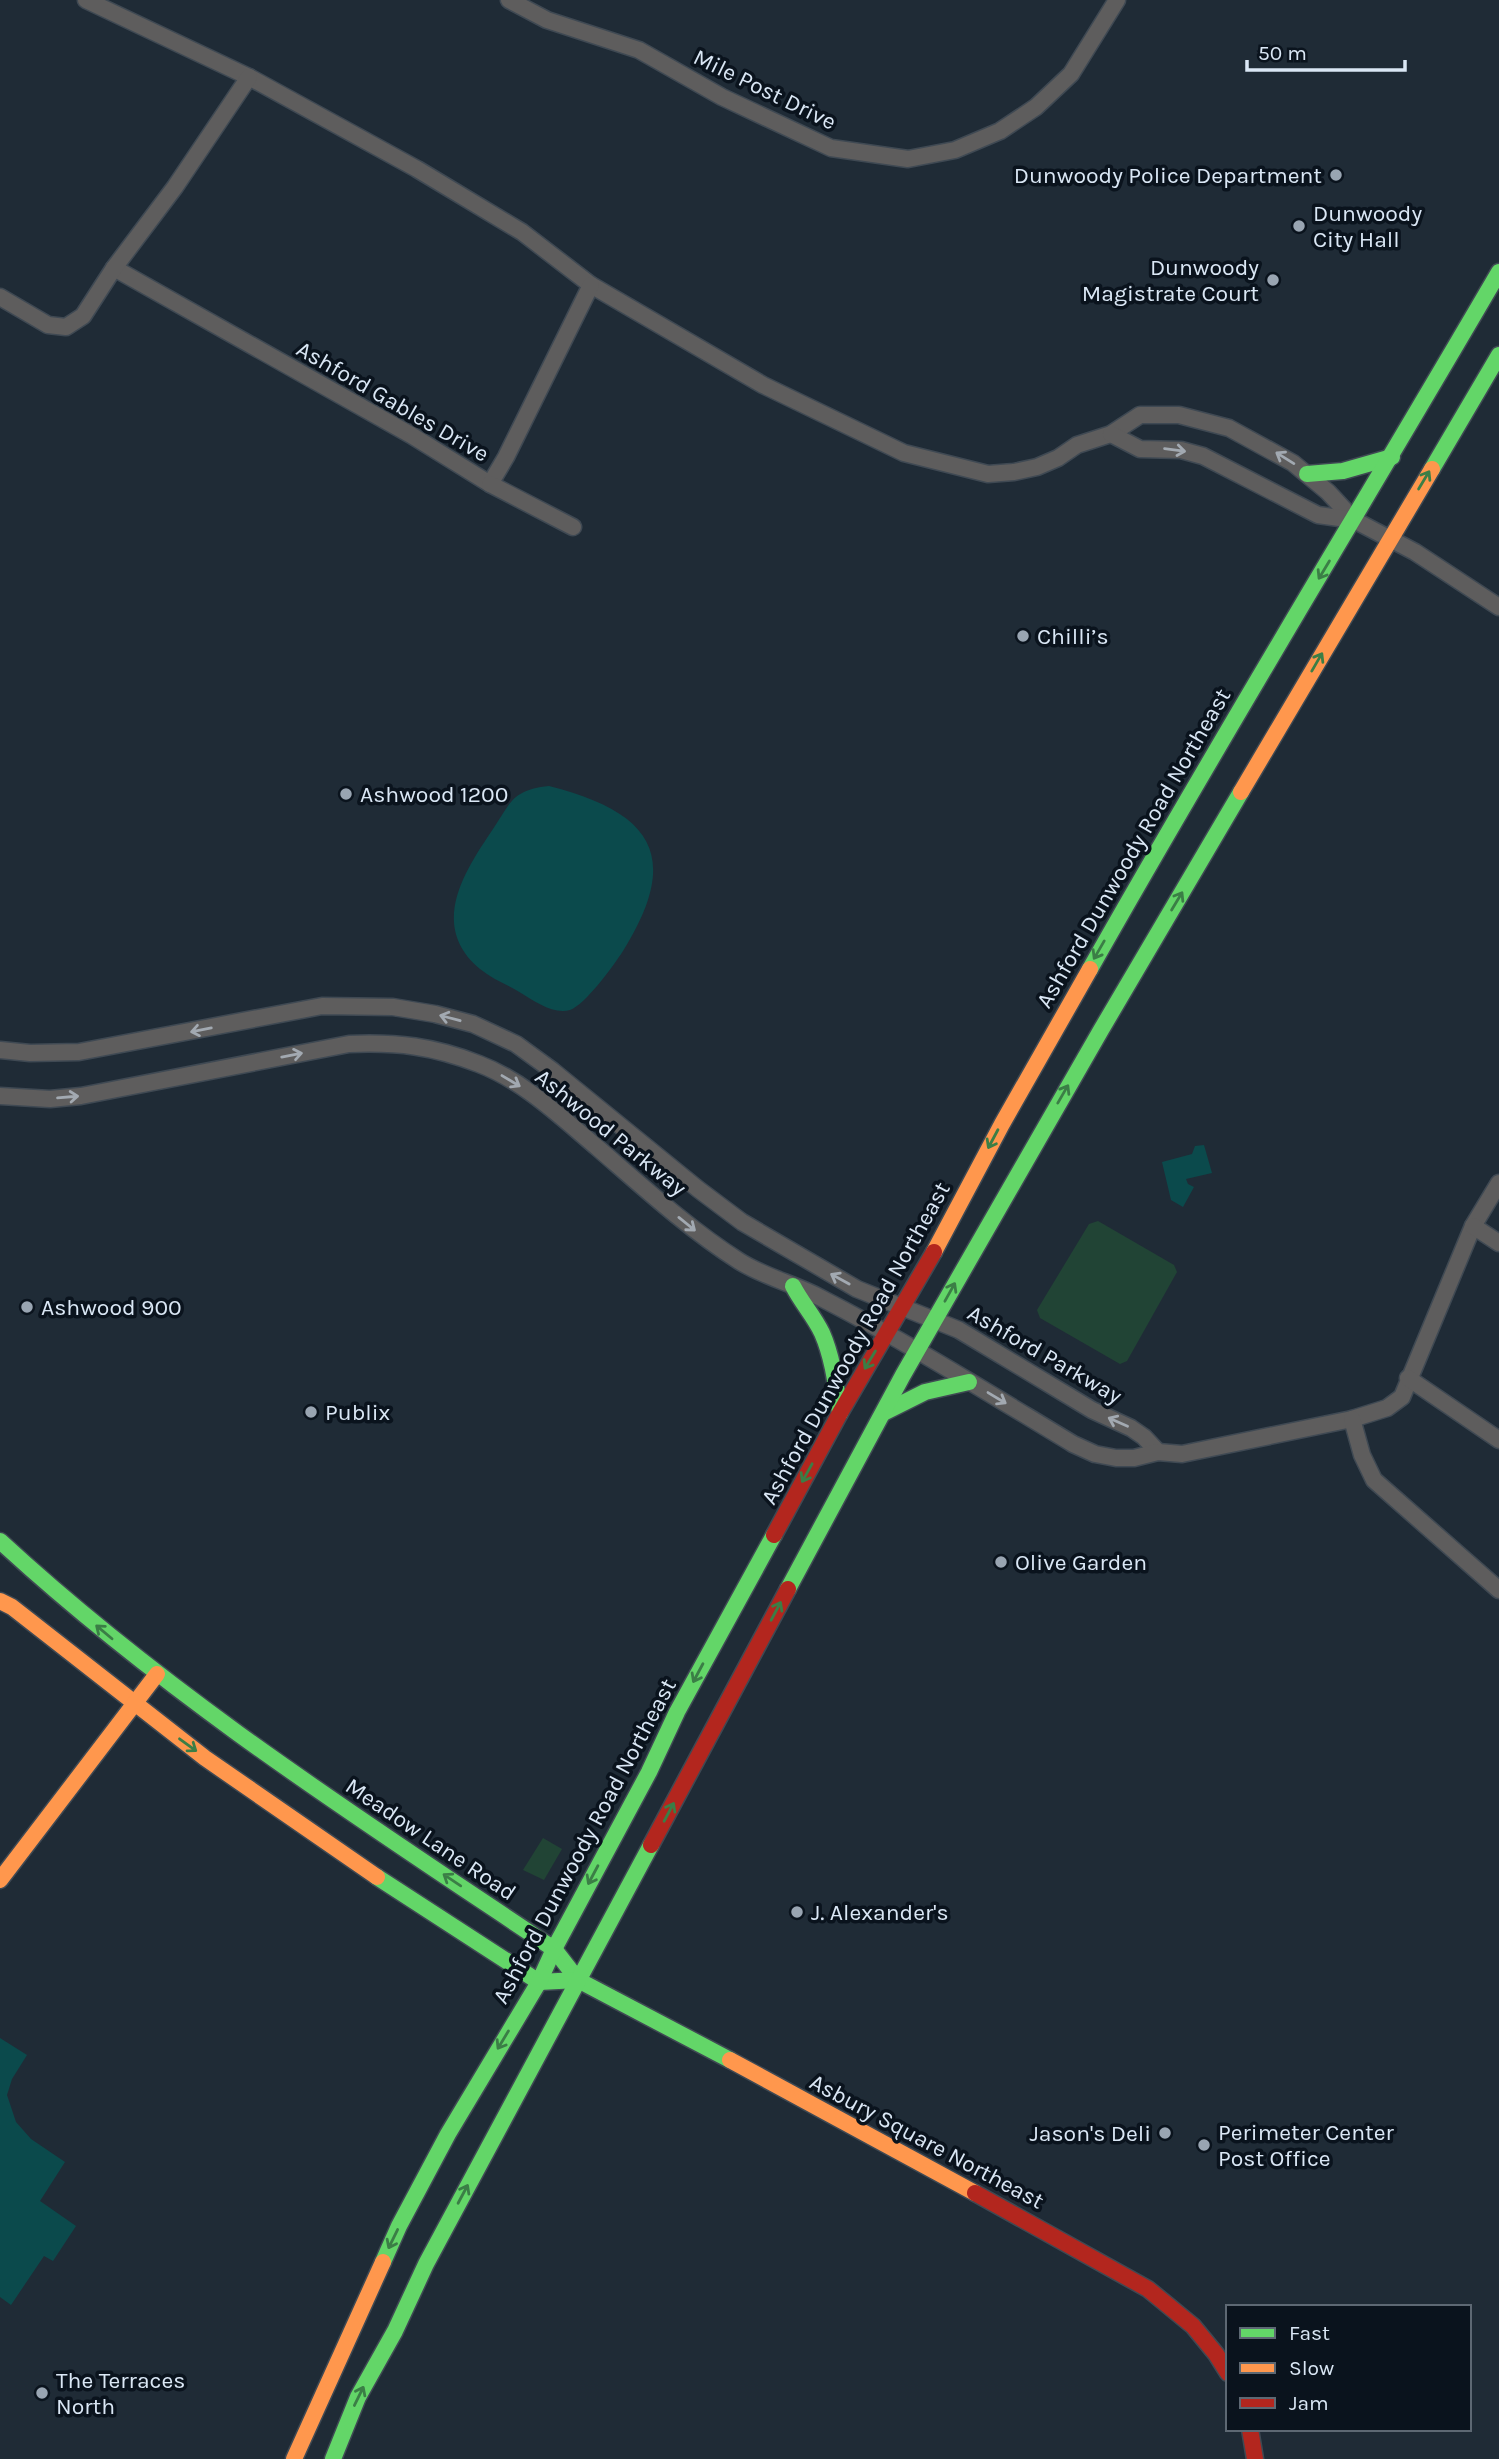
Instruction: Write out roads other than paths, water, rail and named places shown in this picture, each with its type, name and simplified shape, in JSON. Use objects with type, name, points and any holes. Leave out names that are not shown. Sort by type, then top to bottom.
[{"type":"main road","name":"Ashford Dunwoody Road Northeast","points":[[294,2459],[399,2226],[448,2134],[539,1982],[649,1772],[677,1712],[840,1413],[902,1307],[1139,880],[1392,457],[1499,272]]},
{"type":"main road","points":[[333,2459],[358,2397],[396,2331],[426,2264],[882,1413],[1062,1097],[1499,355]]},
{"type":"main road","points":[[1307,474],[1343,471],[1392,457]]},
{"type":"main road","points":[[793,1286],[815,1321],[827,1347],[840,1413]]},
{"type":"main road","points":[[882,1413],[906,1398],[924,1391],[969,1382]]},
{"type":"main road","name":"Meadow Lane Road","points":[[0,1541],[61,1596],[157,1674],[298,1775],[554,1949],[578,1980]]},
{"type":"main road","points":[[0,1601],[12,1607],[133,1705],[328,1845],[539,1982],[578,1980]]},
{"type":"main road","points":[[0,1880],[157,1674]]},
{"type":"main road","name":"Asbury Square Northeast","points":[[578,1980],[855,2127],[1148,2289],[1193,2326],[1226,2371]]},
{"type":"main road","points":[[1250,2431],[1255,2459]]},
{"type":"street","points":[[86,0],[248,76],[417,169],[522,232],[591,285],[763,385],[904,453],[988,474],[1014,472],[1037,467],[1077,445],[1111,434],[1140,415],[1179,415],[1204,419],[1258,442],[1307,474],[1354,520]]},
{"type":"street","name":"Mile Post Drive","points":[[509,0],[547,20],[639,50],[722,97],[831,148],[908,159],[955,150],[1000,131],[1036,107],[1071,74],[1117,0]]},
{"type":"street","points":[[0,297],[48,326],[66,327],[83,316],[114,268],[175,187],[248,76]]},
{"type":"street","name":"Ashford Gables Drive","points":[[114,268],[411,435],[490,484],[591,285]]},
{"type":"street","points":[[1111,434],[1140,449],[1181,450],[1203,456],[1318,515],[1354,520],[1415,552],[1499,607]]},
{"type":"street","points":[[490,484],[573,527]]},
{"type":"street","name":"Ashwood Parkway","points":[[0,1049],[30,1053],[79,1052],[322,1006],[393,1007],[472,1024],[516,1044],[553,1071],[742,1222],[856,1289],[902,1307]]},
{"type":"street","name":"Ashwood Parkway","points":[[0,1096],[50,1099],[81,1096],[349,1044],[388,1042],[420,1046],[480,1064],[512,1081],[559,1114],[704,1237],[742,1263],[820,1297],[916,1352]]},
{"type":"street","points":[[916,1352],[1073,1444],[1095,1454],[1116,1458],[1133,1458],[1158,1452],[1182,1454],[1352,1419],[1387,1408],[1402,1397],[1474,1226],[1499,1183]]},
{"type":"street","points":[[1474,1226],[1499,1243]]},
{"type":"street","name":"Ashford Parkway","points":[[902,1307],[958,1330],[1092,1410],[1131,1428],[1158,1452]]},
{"type":"street","points":[[1408,1378],[1499,1440]]},
{"type":"street","points":[[1352,1419],[1362,1455],[1374,1480],[1499,1590]]},
{"type":"place","name":"Dunwoody Police Department","points":[[1336,175]]},
{"type":"place","name":"Dunwoody City Hall","points":[[1299,226]]},
{"type":"place","name":"Dunwoody Magistrate Court","points":[[1273,280]]},
{"type":"place","name":"Chilli’s","points":[[1023,636]]},
{"type":"place","name":"Ashwood 1200","points":[[346,794]]},
{"type":"place","name":"Ashwood 900","points":[[27,1307]]},
{"type":"place","name":"Publix","points":[[311,1412]]},
{"type":"place","name":"Olive Garden","points":[[1001,1562]]},
{"type":"place","name":"J. Alexander's","points":[[797,1912]]},
{"type":"place","name":"Jason's Deli","points":[[1165,2133]]},
{"type":"place","name":"Perimeter Center Post Office","points":[[1204,2145]]},
{"type":"place","name":"The Terraces North","points":[[42,2393]]}]
